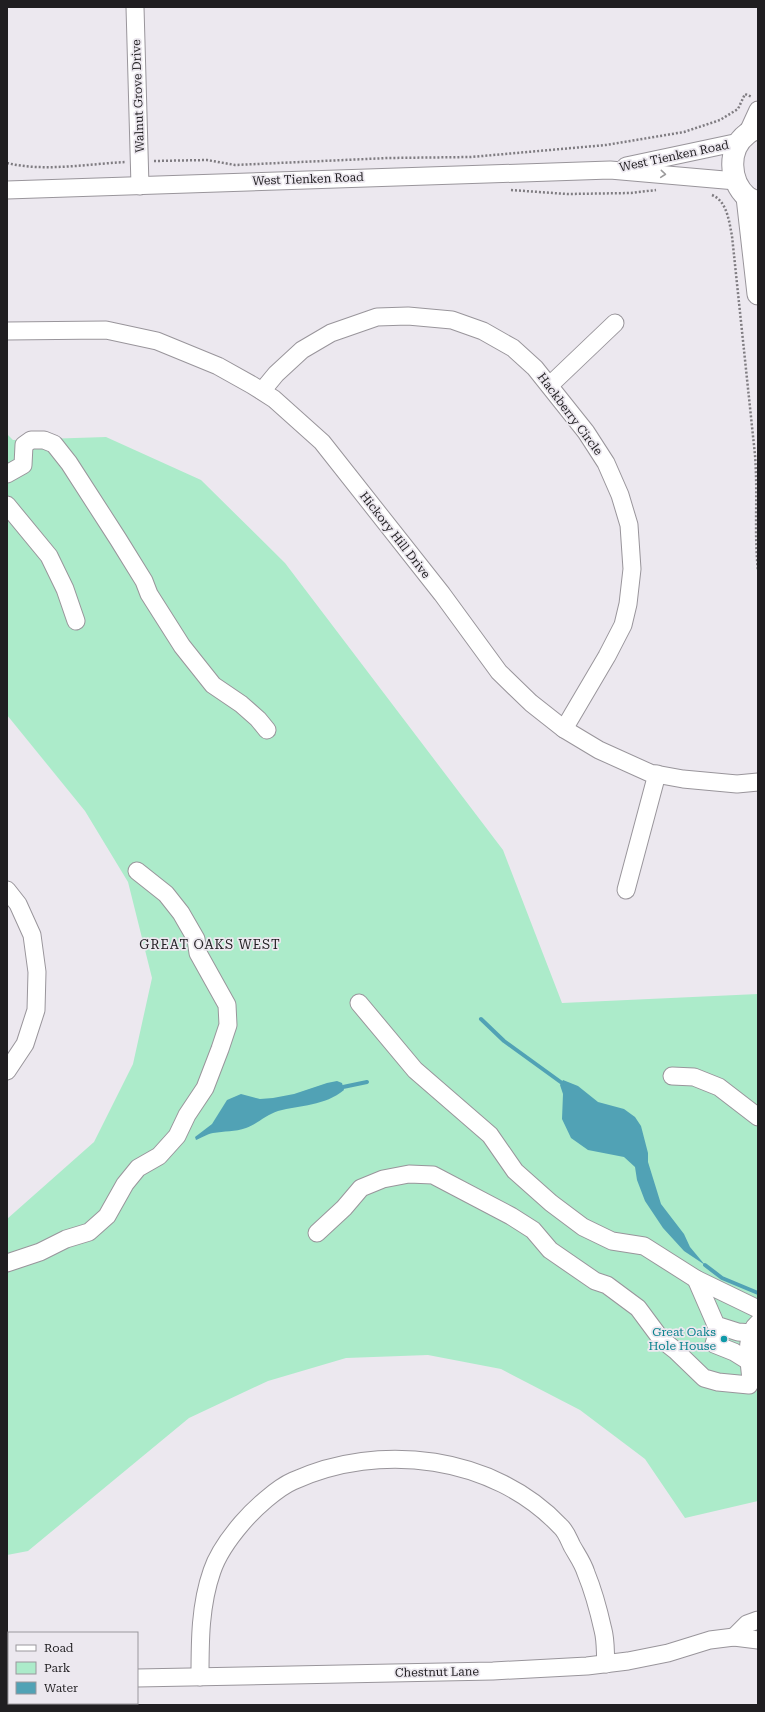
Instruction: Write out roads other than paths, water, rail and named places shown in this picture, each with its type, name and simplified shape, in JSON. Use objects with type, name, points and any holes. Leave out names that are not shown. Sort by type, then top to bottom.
[{"type":"main road","points":[[748,134],[733,158],[732,170],[747,194],[758,294]]},
{"type":"street","name":"Walnut Grove Drive","points":[[135,7],[140,186]]},
{"type":"street","points":[[748,134],[758,110]]},
{"type":"street","name":"West Tienken Road","points":[[610,170],[748,134]]},
{"type":"street","name":"West Tienken Road","points":[[7,190],[610,170],[747,194]]},
{"type":"street","name":"Hackberry Circle","points":[[262,392],[276,374],[302,350],[331,333],[377,317],[393,316],[452,320],[483,331],[513,348],[535,368],[586,432],[606,463],[620,496],[629,525],[632,569],[628,604],[623,626],[564,728]]},
{"type":"street","points":[[550,385],[615,323]]},
{"type":"street","name":"Hickory Hill Drive","points":[[7,331],[106,330],[157,341],[218,366],[274,399],[322,442],[442,594],[499,672],[531,703],[564,728],[599,750],[650,773],[683,779],[737,784],[758,782]]},
{"type":"street","points":[[7,474],[23,465],[24,445],[31,440],[44,440],[54,444],[69,463],[118,539],[144,581],[149,594],[182,646],[213,685],[247,709],[267,730]]},
{"type":"street","points":[[7,504],[49,556],[65,589],[76,621]]},
{"type":"street","points":[[626,890],[658,774]]},
{"type":"street","points":[[7,1263],[40,1252],[66,1239],[89,1232],[107,1216],[125,1184],[138,1168],[159,1156],[177,1136],[187,1115],[205,1088],[228,1025],[227,1005],[198,953],[196,940],[180,913],[166,894],[137,871]]},
{"type":"street","points":[[7,890],[18,904],[32,935],[37,972],[36,1010],[25,1044],[7,1071]]},
{"type":"street","points":[[359,1003],[415,1070],[490,1135],[514,1171],[551,1203],[583,1227],[612,1242],[644,1246],[696,1279],[758,1309]]},
{"type":"street","points":[[672,1076],[694,1077],[719,1087],[758,1117]]},
{"type":"street","points":[[317,1233],[344,1208],[361,1188],[383,1179],[409,1174],[433,1175],[511,1216],[533,1230],[550,1250],[595,1281],[607,1285],[638,1308],[661,1339],[675,1350],[704,1378],[718,1382],[749,1386],[751,1381],[749,1329]]},
{"type":"street","points":[[696,1279],[718,1332],[714,1344],[731,1351],[750,1362]]},
{"type":"street","points":[[716,1325],[749,1329]]},
{"type":"street","points":[[731,1351],[749,1329]]},
{"type":"street","points":[[200,1677],[200,1634],[203,1605],[212,1570],[228,1539],[256,1507],[292,1481],[336,1466],[379,1460],[425,1460],[461,1468],[493,1479],[533,1501],[562,1527],[586,1572],[604,1631],[606,1664]]},
{"type":"street","points":[[734,1637],[747,1624],[758,1620]]},
{"type":"street","name":"Chestnut Lane","points":[[138,1678],[493,1670],[606,1664],[668,1653],[710,1640],[734,1637],[758,1640]]},
{"type":"water","points":[[563,1080],[578,1086],[598,1102],[624,1109],[635,1117],[641,1126],[648,1153],[648,1162],[661,1204],[684,1234],[690,1247],[705,1265],[684,1251],[663,1228],[645,1201],[637,1180],[635,1167],[624,1157],[588,1150],[571,1138],[562,1119],[563,1094],[560,1085]]},
{"type":"water","points":[[337,1081],[342,1083],[344,1090],[329,1099],[278,1111],[246,1128],[217,1132],[196,1140],[195,1137],[212,1124],[227,1100],[241,1094],[260,1099],[273,1098],[294,1094]]},
{"type":"waterway","points":[[481,1019],[504,1041],[562,1083]]},
{"type":"waterway","points":[[343,1087],[367,1082]]},
{"type":"waterway","points":[[705,1265],[722,1278],[758,1293]]},
{"type":"place","name":"Great Oaks Hole House","points":[[724,1339]]},
{"type":"district","name":"GREAT OAKS WEST","points":[[210,944]]}]
